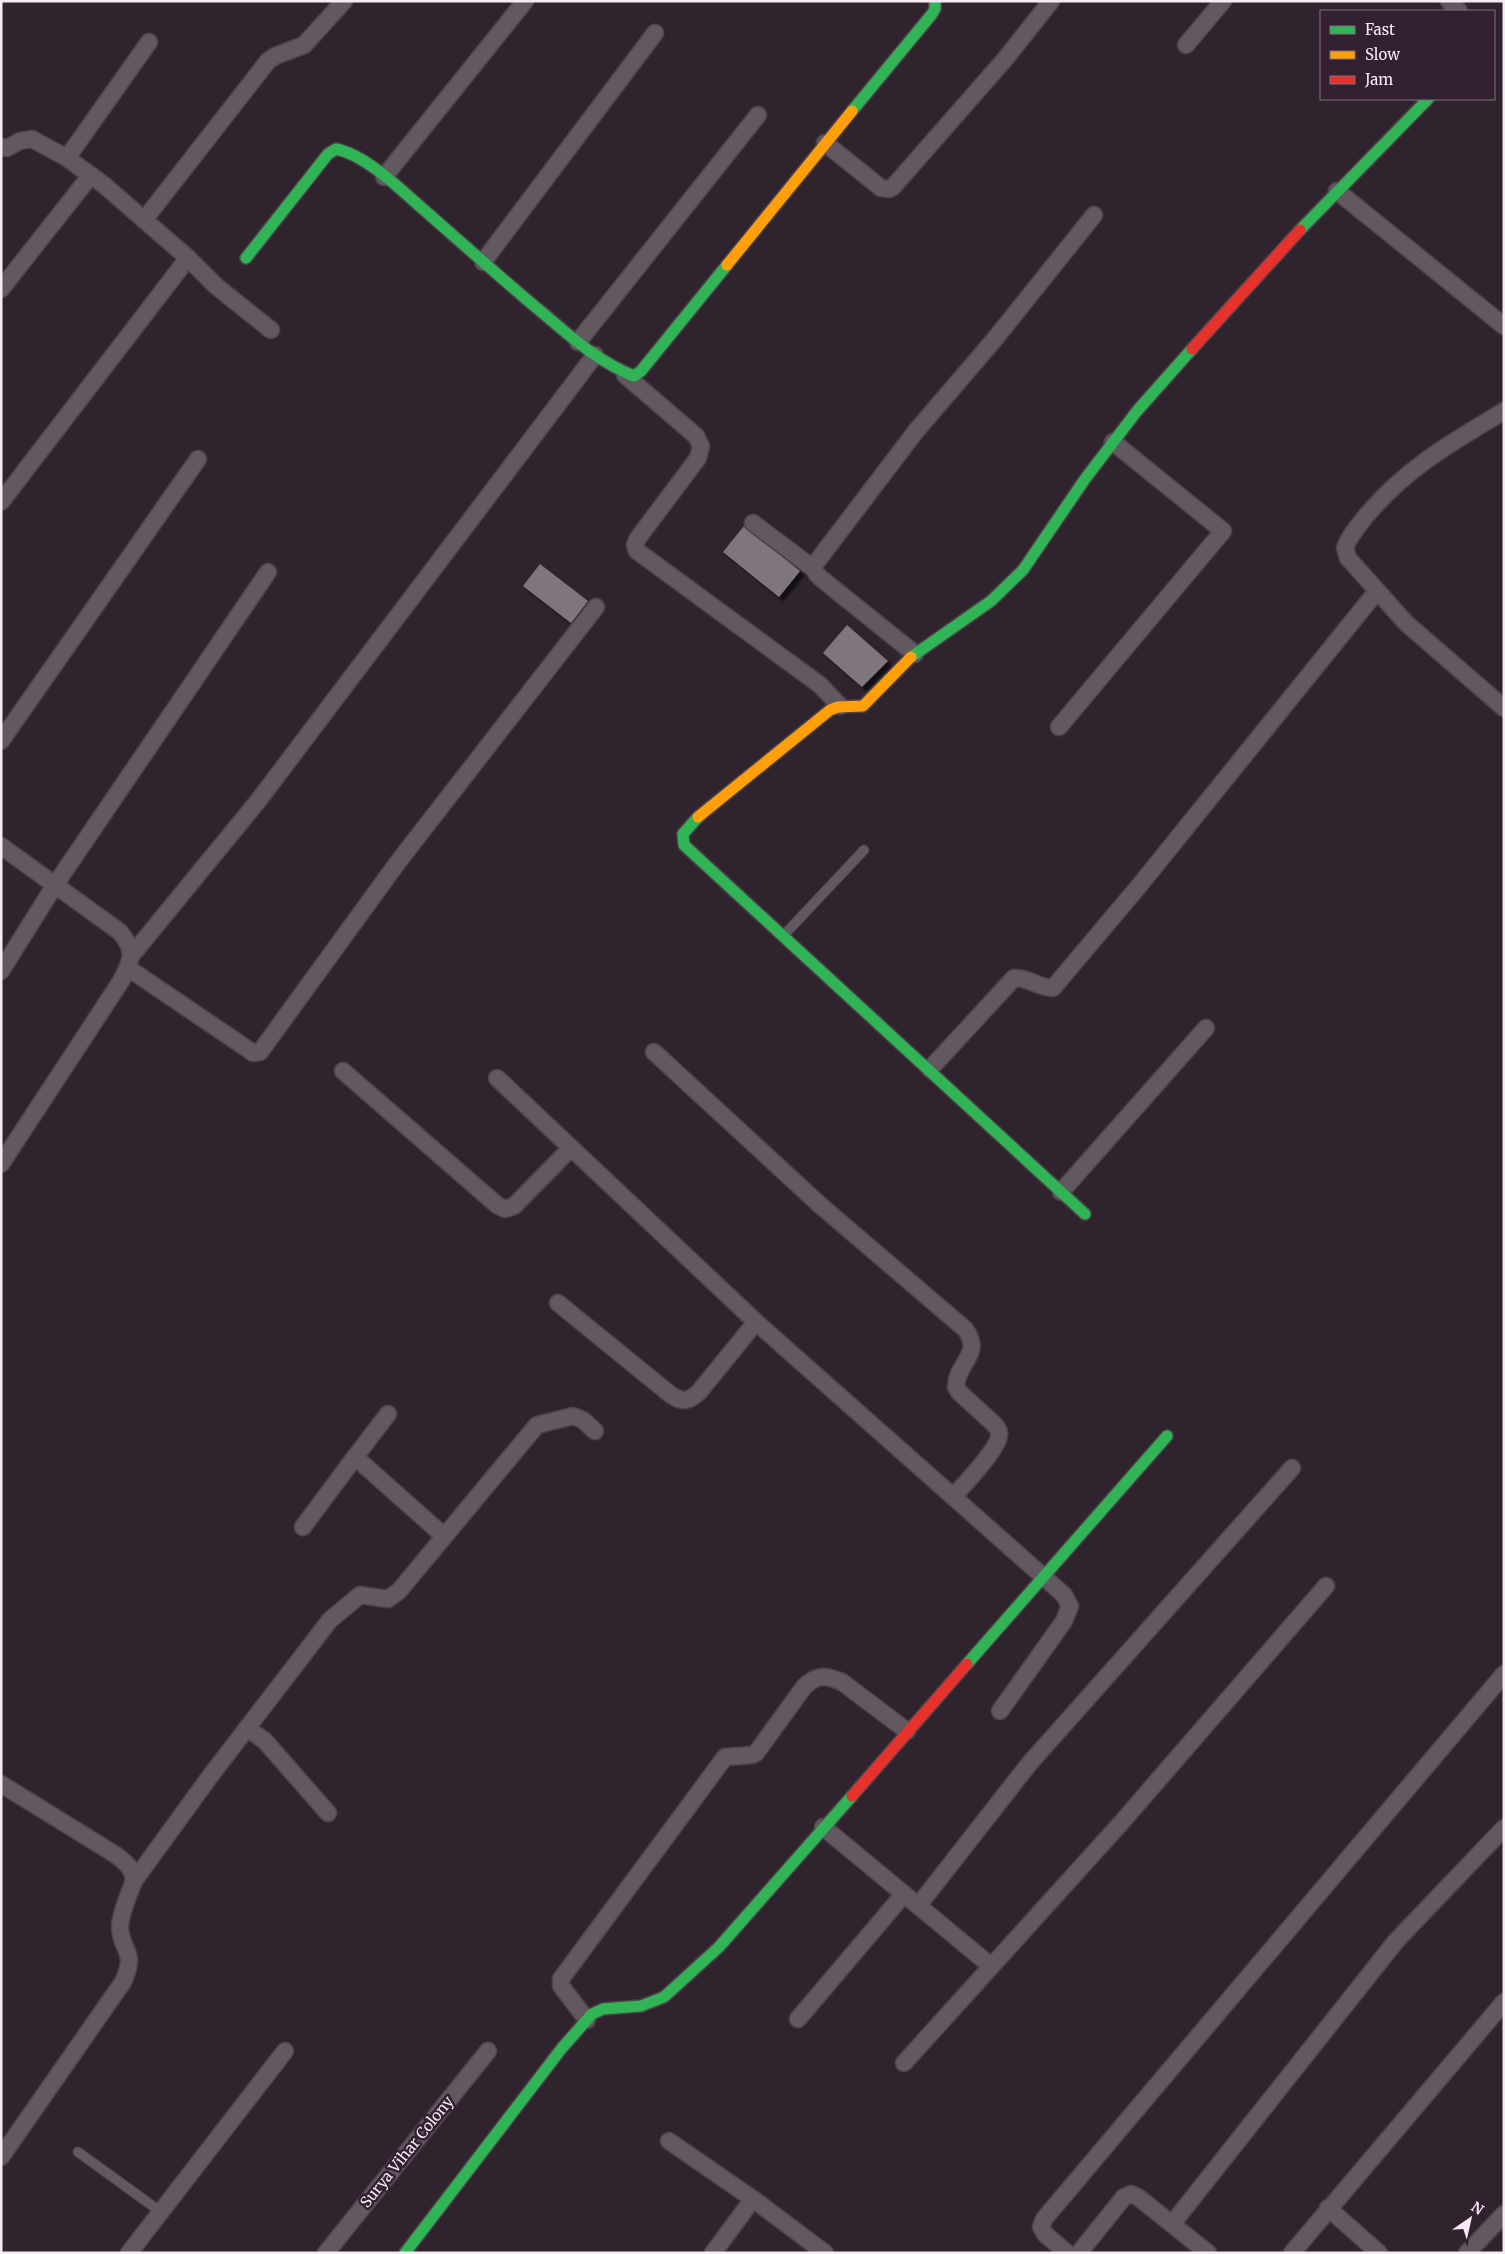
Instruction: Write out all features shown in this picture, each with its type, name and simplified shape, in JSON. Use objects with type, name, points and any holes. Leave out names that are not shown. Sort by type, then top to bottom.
[{"type":"street","points":[[144,220],[268,61],[304,45],[344,1]]},
{"type":"street","points":[[384,177],[525,1]]},
{"type":"street","points":[[625,375],[634,376],[641,372],[825,142],[932,14],[935,9],[935,1]]},
{"type":"street","points":[[825,142],[881,188],[889,190],[1006,58],[1051,1]]},
{"type":"street","points":[[1186,45],[1223,1]]},
{"type":"street","points":[[483,262],[656,33]]},
{"type":"street","points":[[67,158],[149,42]]},
{"type":"street","points":[[1084,1214],[930,1070],[782,937],[684,844],[683,834],[693,821],[830,710],[840,706],[856,708],[863,706],[916,654],[991,601],[1023,570],[1113,442],[1242,291],[1427,100]]},
{"type":"street","points":[[578,342],[758,115]]},
{"type":"street","points":[[1,147],[7,148],[20,141],[32,139],[67,158],[91,175],[188,258],[216,286],[271,330]]},
{"type":"street","points":[[246,258],[332,151],[336,149],[349,153],[384,177],[578,342],[625,375],[696,436],[701,446],[698,458],[638,538],[635,548],[820,685],[840,706]]},
{"type":"street","points":[[1,289],[91,175]]},
{"type":"street","points":[[1337,191],[1504,326]]},
{"type":"street","points":[[814,569],[818,558],[916,431],[994,340],[1094,215]]},
{"type":"street","points":[[1,502],[188,258]]},
{"type":"street","points":[[1,1164],[121,981],[130,962],[258,801],[595,355]]},
{"type":"street","points":[[1504,411],[1413,468],[1382,496],[1350,537],[1345,548],[1348,558],[1406,623],[1504,708]]},
{"type":"street","points":[[1059,727],[1222,531],[1113,442]]},
{"type":"street","points":[[1,741],[198,459]]},
{"type":"street","points":[[753,523],[814,569],[823,580],[916,654]]},
{"type":"street","points":[[1,971],[55,885],[268,572]]},
{"type":"street","points":[[930,1070],[1014,978],[1025,978],[1043,988],[1052,988],[1139,886],[1378,591]]},
{"type":"street","points":[[130,962],[249,1050],[254,1053],[260,1052],[398,862],[596,607]]},
{"type":"street","points":[[1,846],[120,932],[129,944],[130,962]]},
{"type":"street","points":[[1061,1192],[1206,1028]]},
{"type":"street","points":[[654,1052],[820,1205],[971,1336],[973,1344],[971,1351],[958,1374],[956,1387],[999,1430],[1000,1436],[992,1450],[953,1497]]},
{"type":"street","points":[[343,1072],[497,1205],[505,1209],[514,1206],[571,1148]]},
{"type":"street","points":[[496,1078],[756,1322],[1043,1576],[1068,1601],[1068,1612],[1000,1711]]},
{"type":"street","points":[[558,1303],[671,1395],[683,1401],[688,1400],[699,1392],[756,1322]]},
{"type":"street","points":[[303,1527],[388,1414]]},
{"type":"street","points":[[1,2157],[123,1982],[130,1960],[120,1924],[134,1880],[330,1620],[360,1595],[388,1599],[399,1591],[537,1425],[572,1416],[583,1420],[595,1431]]},
{"type":"street","points":[[405,2253],[556,2055],[587,2020],[597,2011],[603,2009],[641,2006],[654,2002],[682,1982],[719,1947],[1167,1436]]},
{"type":"street","points":[[355,1457],[444,1536]]},
{"type":"street","points":[[918,1906],[1029,1764],[1292,1468]]},
{"type":"street","points":[[904,2063],[1121,1823],[1326,1586]]},
{"type":"street","points":[[1068,2253],[1045,2234],[1041,2227],[1044,2219],[1504,1674]]},
{"type":"street","points":[[587,2020],[565,1992],[560,1983],[561,1979],[725,1757],[756,1753],[804,1687],[812,1679],[821,1676],[831,1677],[842,1682],[907,1731]]},
{"type":"street","points":[[247,1728],[265,1741],[328,1813]]},
{"type":"street","points":[[1,1784],[116,1855],[128,1864],[133,1873],[134,1880]]},
{"type":"street","points":[[823,1827],[991,1966]]},
{"type":"street","points":[[1172,2224],[1396,1941],[1504,1828]]},
{"type":"street","points":[[798,2019],[904,1894]]},
{"type":"street","points":[[1292,2253],[1328,2208],[1504,2002]]},
{"type":"street","points":[[128,2253],[285,2051]]},
{"type":"street","name":"Surya Vihar Colony","points":[[326,2253],[488,2051]]},
{"type":"street","points":[[669,2141],[754,2199],[825,2253]]},
{"type":"street","points":[[1079,2253],[1128,2195],[1138,2197],[1208,2253]]},
{"type":"street","points":[[713,2253],[754,2199]]},
{"type":"street","points":[[1328,2208],[1379,2253]]},
{"type":"street","points":[[1467,2253],[1504,2214]]},
{"type":"lane","points":[[782,937],[864,850]]},
{"type":"lane","points":[[78,2152],[161,2212]]},
{"type":"building","points":[[744,526],[800,571],[779,597],[723,552]]},
{"type":"building","points":[[540,564],[588,601],[571,623],[523,586]]},
{"type":"building","points":[[847,625],[888,661],[862,687],[823,653]]},
{"type":"traffic: fast","points":[[852,111],[932,14],[935,9],[935,1]]},
{"type":"traffic: fast","points":[[1300,230],[1427,100]]},
{"type":"traffic: fast","points":[[246,258],[328,154],[336,149],[347,152],[371,165],[404,192],[575,340],[609,364],[634,376],[641,371],[727,265]]},
{"type":"traffic: fast","points":[[911,657],[991,601],[1023,570],[1085,479],[1137,411],[1192,349]]},
{"type":"traffic: fast","points":[[698,817],[683,834],[684,845],[1085,1214]]},
{"type":"traffic: fast","points":[[967,1664],[1167,1436]]},
{"type":"traffic: fast","points":[[405,2253],[562,2048],[592,2014],[603,2009],[641,2006],[664,1997],[719,1947],[852,1796]]},
{"type":"traffic: slow","points":[[727,265],[852,111]]},
{"type":"traffic: slow","points":[[698,817],[830,710],[838,707],[863,706],[911,657]]},
{"type":"traffic: jam","points":[[1192,349],[1300,230]]},
{"type":"traffic: jam","points":[[852,1796],[967,1664]]}]
